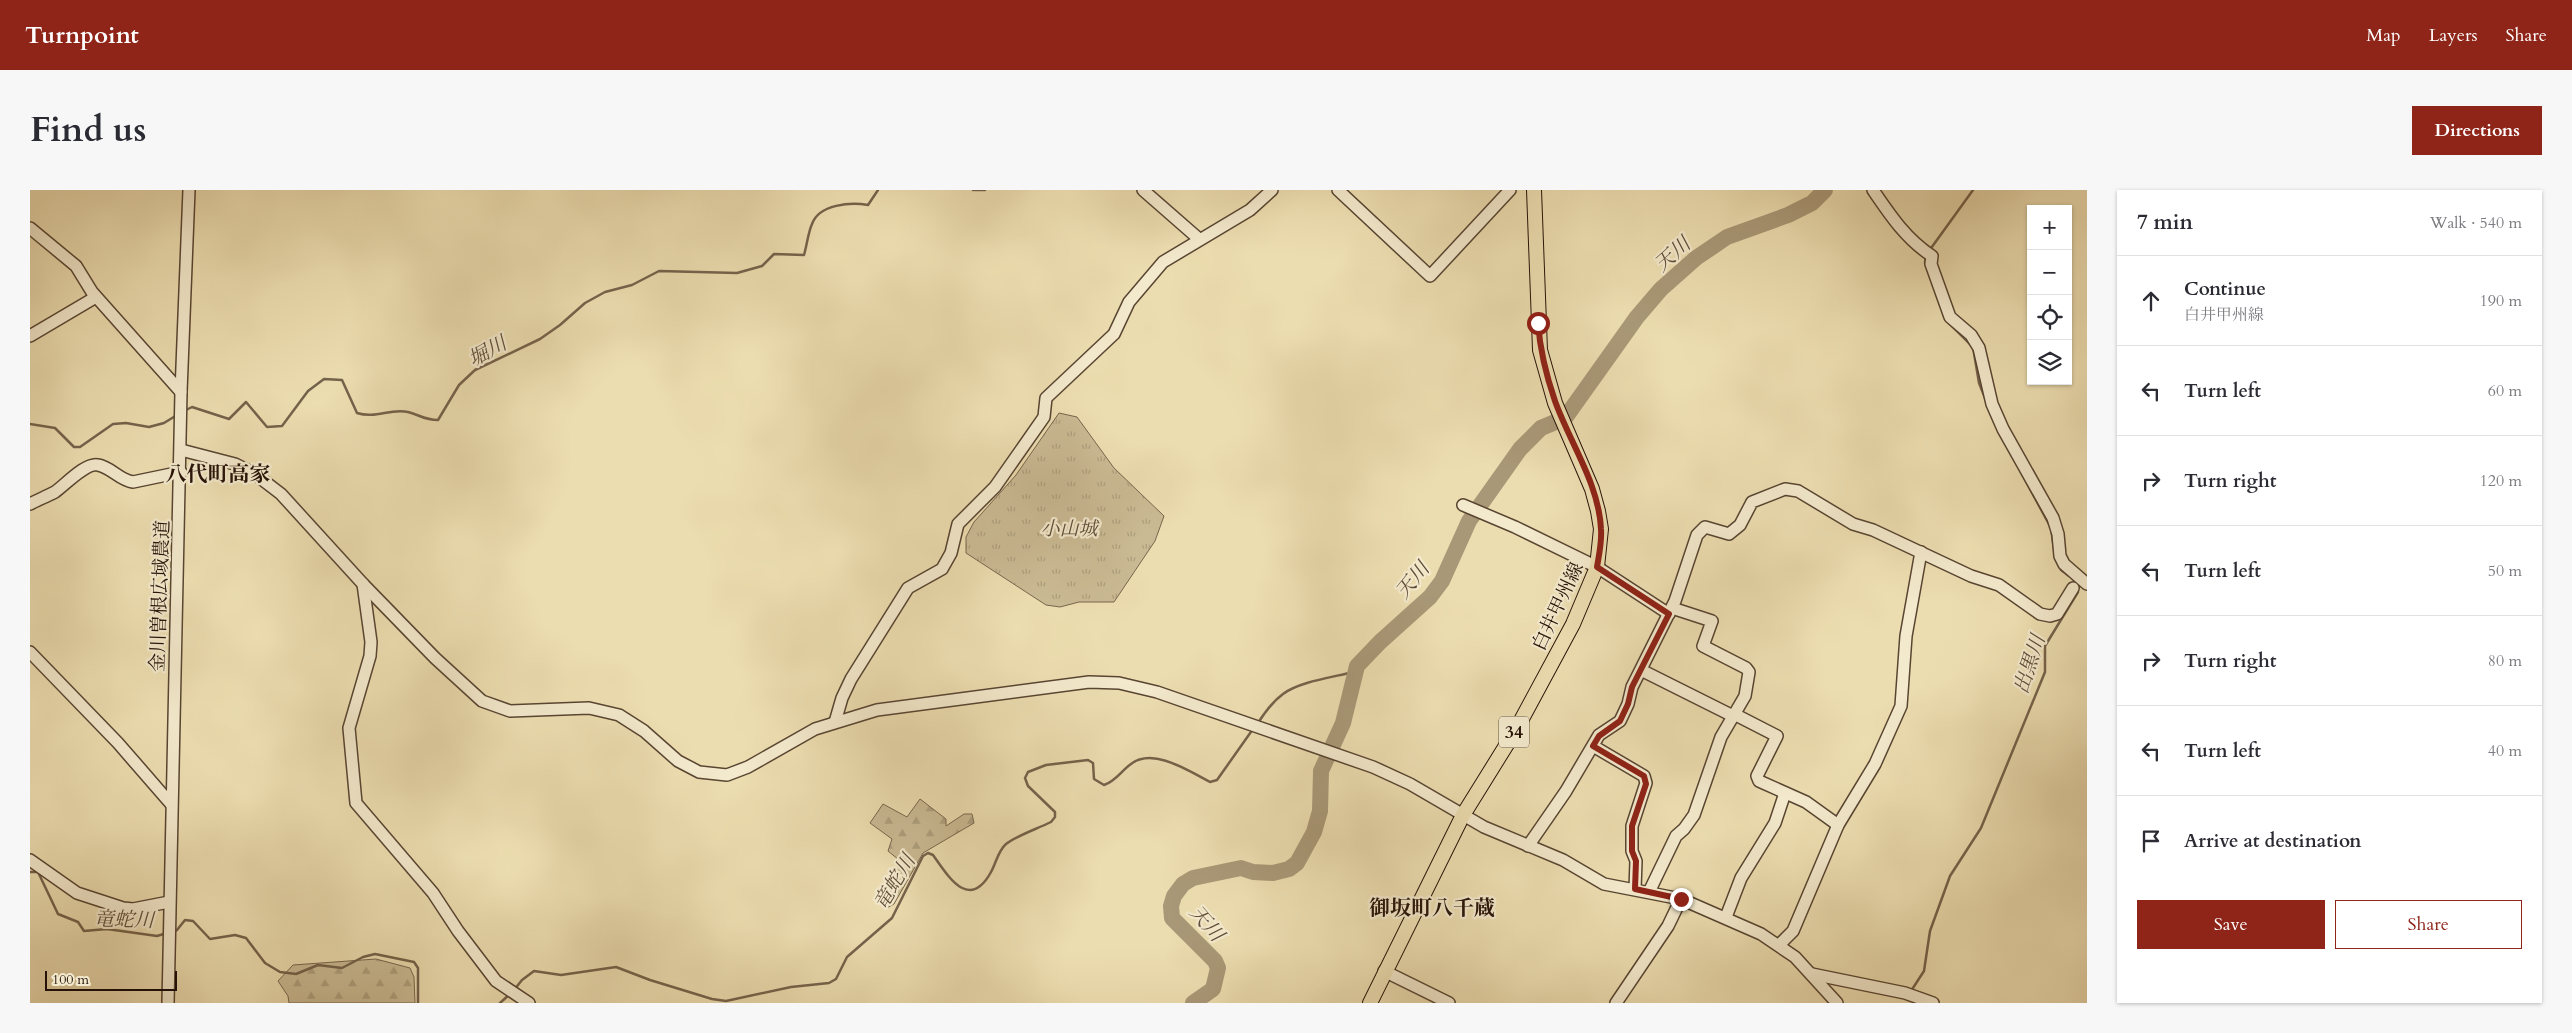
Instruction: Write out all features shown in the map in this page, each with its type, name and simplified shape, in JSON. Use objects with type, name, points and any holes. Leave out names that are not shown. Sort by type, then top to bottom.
[{"type":"main road","name":"白井甲州線","points":[[1370,1003],[1462,815],[1522,719],[1573,624],[1597,567],[1601,529],[1598,511],[1592,489],[1555,403],[1540,350],[1534,190]]},
{"type":"street","name":"金川曽根広域農道","points":[[168,1003],[171,804],[182,418],[181,392],[189,190]]},
{"type":"street","points":[[1143,190],[1200,239]]},
{"type":"street","points":[[836,722],[842,698],[851,680],[908,588],[942,569],[951,553],[958,524],[995,488],[1044,417],[1046,398],[1114,334],[1129,302],[1163,262],[1250,210],[1272,190]]},
{"type":"street","points":[[1338,190],[1430,276],[1510,190]]},
{"type":"street","points":[[1873,190],[1896,224],[1927,253],[1950,317],[1970,336],[1979,348],[1984,380],[1992,404],[2003,429],[2053,518],[2058,534],[2060,556],[2064,564],[2087,584]]},
{"type":"street","points":[[30,228],[76,266],[96,297],[181,392]]},
{"type":"street","points":[[30,336],[96,297]]},
{"type":"street","points":[[181,450],[235,464],[255,474],[281,494],[363,584],[435,658],[482,701],[510,711],[589,708],[619,715],[644,731],[678,761],[699,772],[727,775],[748,767],[815,729],[877,710],[1089,682],[1137,687],[1373,767],[1410,784],[1484,827],[1563,860],[1604,884],[1681,899],[1726,918],[1779,945],[1812,974],[1837,1003]]},
{"type":"street","points":[[30,504],[56,491],[92,465],[98,464],[126,481],[133,482],[180,472]]},
{"type":"street","points":[[1528,846],[1566,791],[1599,736],[1620,721],[1641,670],[1670,611],[1696,535],[1705,526],[1729,534],[1740,525],[1752,502],[1785,489],[1798,491],[1853,524],[1873,530],[1971,576],[1999,585],[2040,614],[2050,616],[2057,614],[2073,588]]},
{"type":"street","points":[[1463,505],[1515,527],[1597,567],[1670,611],[1712,622],[1703,646],[1746,668],[1749,672],[1745,696],[1721,737],[1694,815],[1684,829],[1676,836],[1648,892]]},
{"type":"street","points":[[1779,945],[1793,931],[1838,825],[1875,764],[1903,698],[1906,636],[1921,552]]},
{"type":"street","points":[[363,584],[371,642],[370,656],[349,728],[356,803],[433,893],[496,981],[529,1003]]},
{"type":"street","points":[[30,652],[118,743],[171,804]]},
{"type":"street","points":[[1641,670],[1777,736],[1757,776],[1759,781],[1806,802],[1838,825]]},
{"type":"street","points":[[1593,746],[1644,776],[1646,784],[1632,826],[1632,851],[1636,861],[1635,889]]},
{"type":"street","points":[[1726,918],[1741,878],[1775,823],[1785,793]]},
{"type":"street","points":[[30,860],[77,893],[123,908],[133,909],[169,902]]},
{"type":"street","points":[[1616,1003],[1668,926],[1681,899]]},
{"type":"street","points":[[1384,971],[1449,1003]]},
{"type":"street","points":[[1812,974],[1910,994],[1934,1003]]},
{"type":"green space","name":"小山城","points":[[1059,413],[1077,417],[1114,468],[1164,516],[1155,541],[1114,602],[1079,602],[1060,607],[1046,605],[966,553],[966,537],[974,522],[1016,475]]},
{"type":"green space","points":[[920,799],[946,819],[946,826],[964,814],[972,814],[974,823],[923,853],[894,904],[885,909],[899,860],[888,851],[892,839],[870,823],[883,804],[907,817]]},
{"type":"green space","points":[[376,959],[410,968],[414,977],[415,1003],[289,1003],[288,996],[278,981],[293,965]]},
{"type":"waterway","name":"堀川","points":[[184,411],[192,407],[229,419],[246,402],[267,427],[282,426],[308,391],[324,379],[342,380],[357,413],[370,415],[401,411],[438,420],[459,385],[475,370],[540,339],[560,325],[585,303],[605,292],[632,285],[659,271],[737,273],[762,266],[774,254],[804,255],[809,231],[816,217],[821,212],[828,208],[845,204],[868,205],[878,190]]},
{"type":"waterway","name":"堀川","points":[[973,190],[985,190]]},
{"type":"waterway","name":"天川","points":[[1193,1003],[1213,989],[1218,968],[1215,961],[1172,918],[1171,906],[1174,896],[1183,884],[1193,878],[1241,868],[1253,872],[1273,873],[1289,869],[1297,863],[1314,832],[1320,811],[1321,771],[1343,723],[1357,666],[1380,642],[1430,597],[1442,581],[1469,521],[1520,449],[1541,428],[1565,418],[1637,317],[1661,289],[1696,258],[1727,237],[1788,215],[1812,203],[1825,190]]},
{"type":"waterway","name":"出黒川","points":[[1929,251],[1973,190]]},
{"type":"waterway","name":"出黒川","points":[[1926,255],[1925,263],[1946,320]]},
{"type":"waterway","name":"出黒川","points":[[1950,324],[1973,347],[1979,383],[1997,428]]},
{"type":"waterway","name":"堀川","points":[[30,424],[55,428],[74,447],[80,447],[113,424],[126,423],[149,427],[164,423],[177,415]]},
{"type":"waterway","name":"出黒川","points":[[2015,461],[2051,528],[2054,549]]},
{"type":"waterway","name":"出黒川","points":[[2055,557],[2061,570],[2069,576]]},
{"type":"waterway","name":"出黒川","points":[[1911,991],[1924,971],[1930,931],[1950,876],[1981,828],[2045,672],[2045,646],[2078,592],[2075,581]]},
{"type":"waterway","name":"竜蛇川","points":[[1258,723],[1272,704],[1290,690],[1308,683],[1357,671]]},
{"type":"waterway","name":"竜蛇川","points":[[514,990],[522,980],[534,971],[561,975],[616,967],[650,980],[712,999],[726,1001],[791,987],[829,983],[836,979],[847,957],[892,918],[923,856],[928,853],[933,855],[945,872],[959,886],[967,890],[975,889],[983,884],[1006,844],[1051,822],[1055,817],[1055,812],[1028,786],[1025,778],[1028,772],[1046,765],[1088,760],[1093,763],[1094,779],[1104,785],[1112,781],[1131,764],[1140,759],[1150,758],[1160,759],[1182,767],[1210,782],[1217,780],[1253,729]]},
{"type":"waterway","name":"竜蛇川","points":[[30,872],[38,872],[58,914],[78,922],[84,931],[107,929],[157,936],[167,933]]},
{"type":"waterway","name":"竜蛇川","points":[[172,932],[177,930],[185,920],[193,921],[210,939],[235,935],[246,938],[265,963],[280,972],[296,974],[318,965],[342,968],[363,957],[375,954],[414,962],[418,968],[418,1003]]},
{"type":"waterway","name":"竜蛇川","points":[[500,1003],[510,994]]},
{"type":"district","name":"八代町高家","points":[[218,474]]},
{"type":"district","name":"御坂町八千蔵","points":[[1432,908]]},
{"type":"route","points":[[1538,323],[1544,370],[1555,403],[1592,489],[1598,511],[1601,546],[1597,567],[1669,614],[1632,687],[1628,704],[1620,721],[1599,736],[1593,746],[1644,776],[1646,784],[1632,826],[1632,851],[1636,861],[1635,889],[1681,899]]}]
